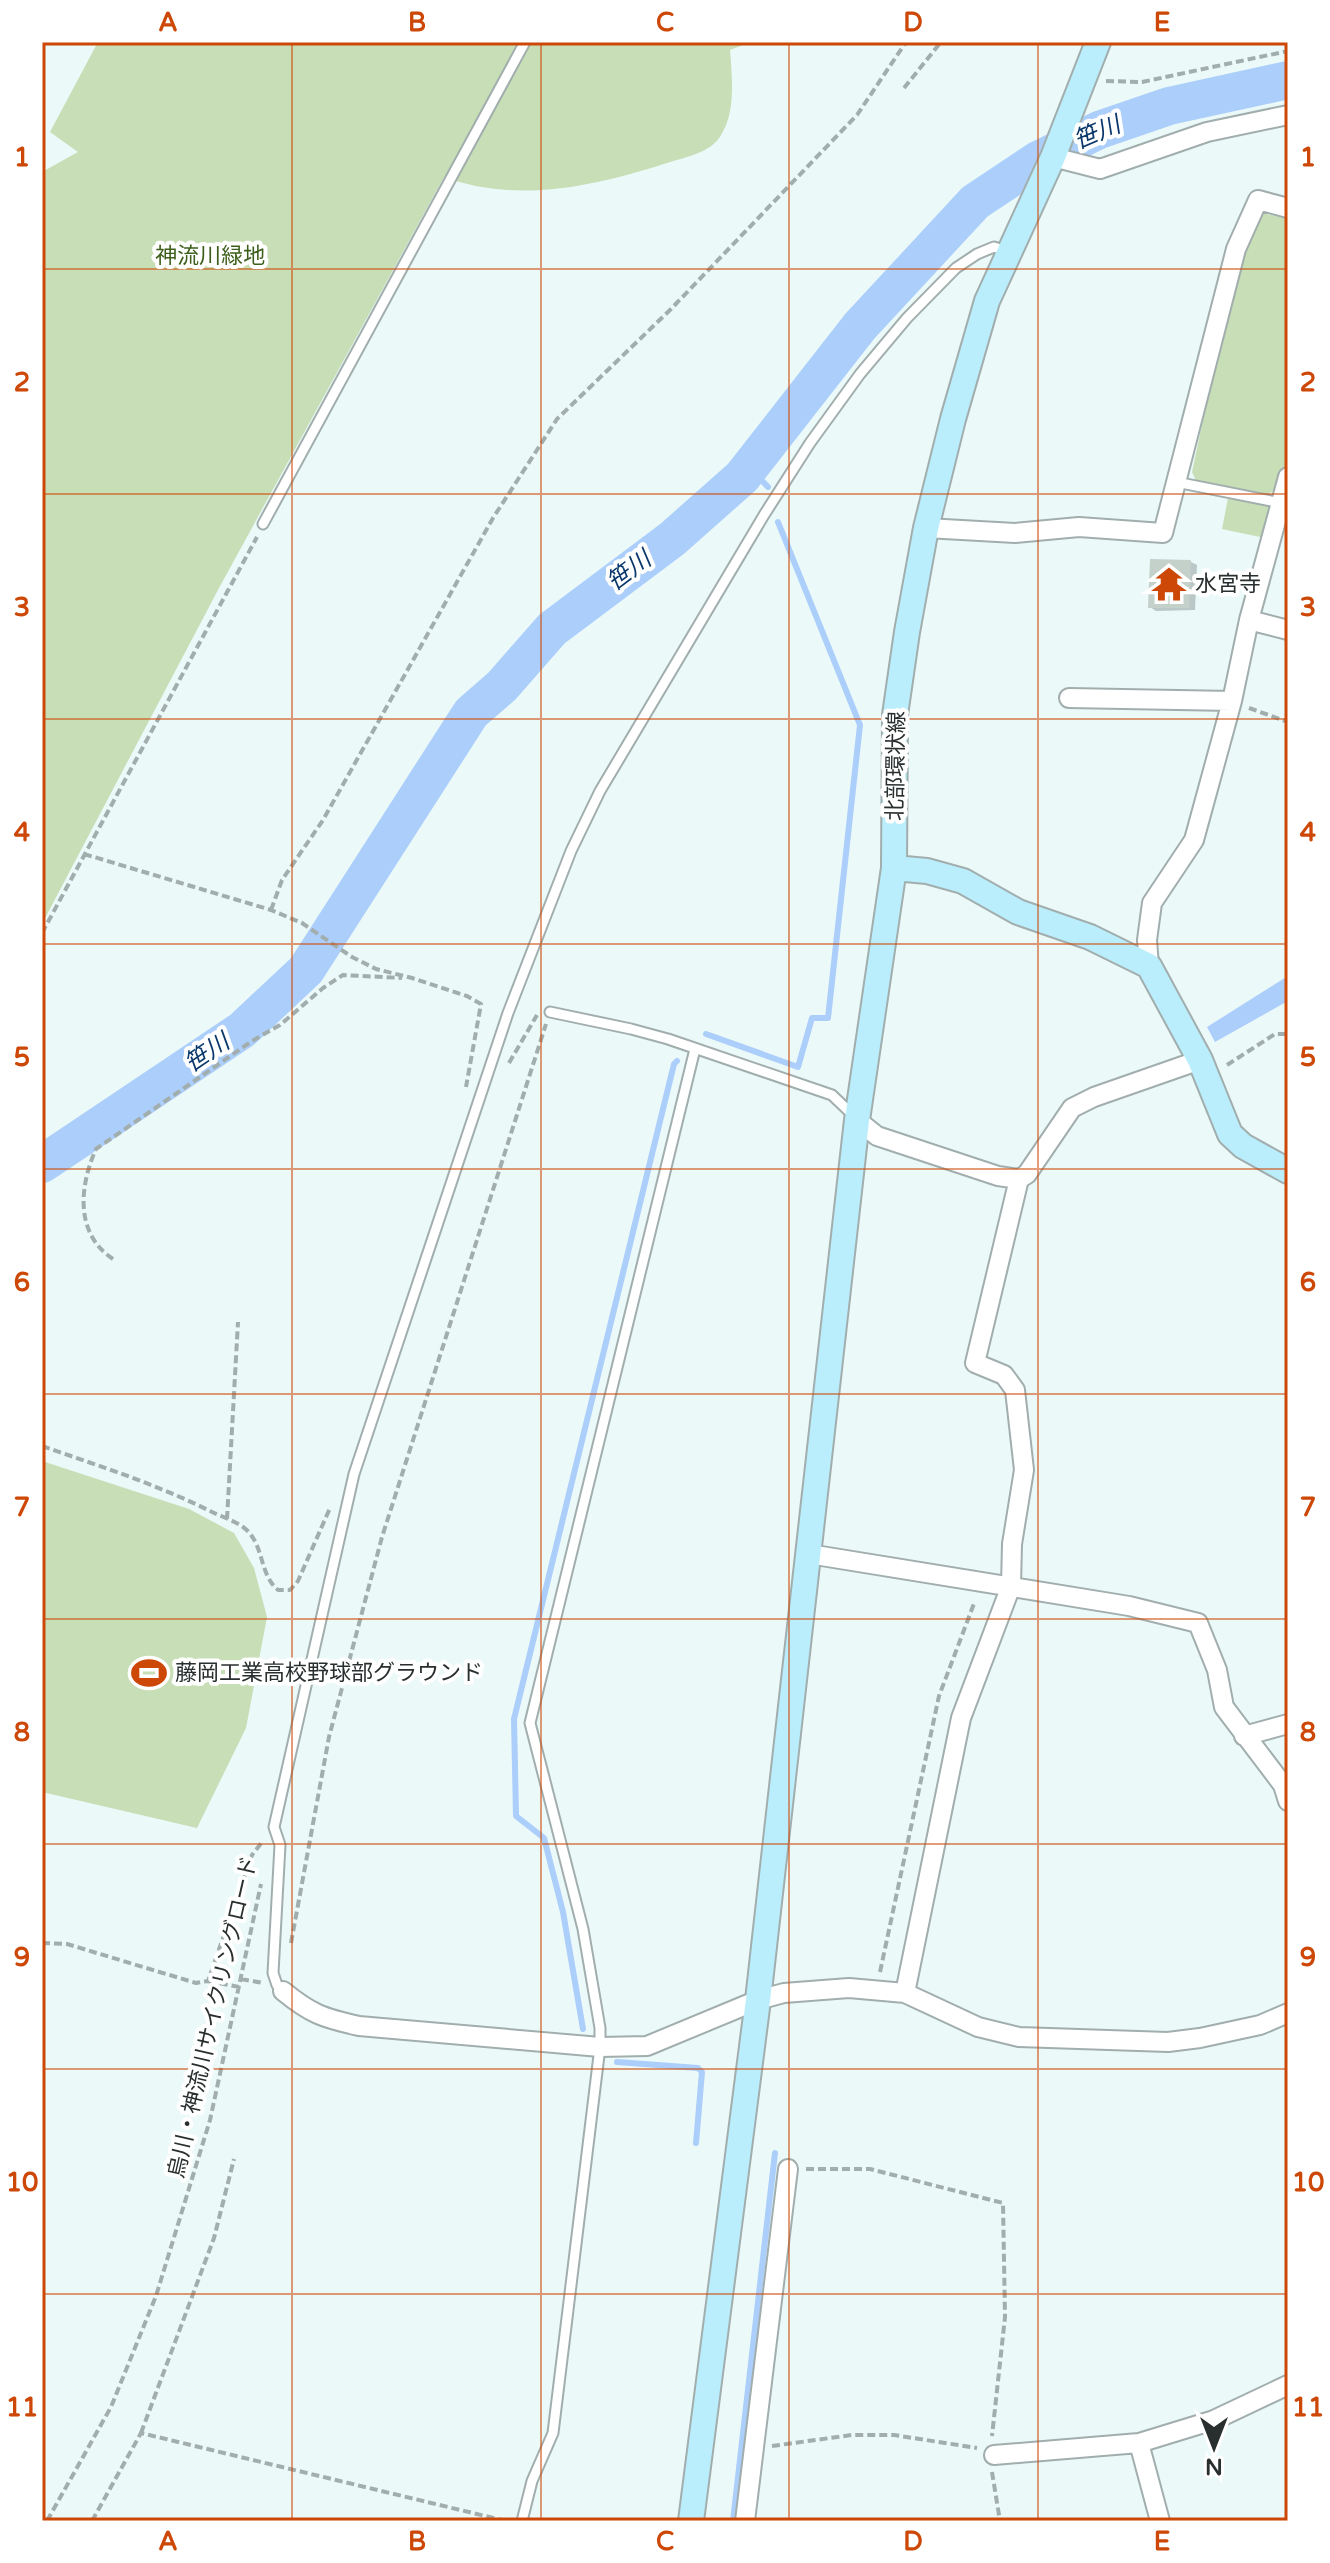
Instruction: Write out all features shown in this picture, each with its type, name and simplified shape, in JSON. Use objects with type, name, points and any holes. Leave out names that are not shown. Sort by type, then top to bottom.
[{"type":"street","points":[[1094,78],[1098,42]]},
{"type":"street","name":"北部環状線","points":[[691,2521],[758,2000],[857,1120],[894,868],[895,715],[926,528],[987,301],[1072,111],[1094,78]]},
{"type":"street","points":[[1053,157],[1100,169],[1207,132],[1288,115]]},
{"type":"street","points":[[926,528],[1015,533],[1079,527],[1163,533],[1236,249],[1258,200],[1288,208]]},
{"type":"street","points":[[1288,477],[1194,840],[1152,903],[1147,940],[1149,966],[1200,1060],[1230,1134],[1243,1146],[1288,1171]]},
{"type":"street","points":[[1249,620],[1288,630]]},
{"type":"street","points":[[1069,698],[1232,701]]},
{"type":"street","points":[[894,868],[927,871],[963,881],[1018,912],[1090,937],[1149,966]]},
{"type":"street","points":[[857,1120],[877,1136],[998,1176],[1019,1179],[1027,1174],[1072,1108],[1094,1097],[1200,1060]]},
{"type":"street","points":[[905,1993],[961,1718],[1011,1586],[1012,1544],[1024,1470],[1015,1390],[1004,1375],[975,1363],[1019,1179]]},
{"type":"street","points":[[809,1554],[1129,1606],[1198,1623],[1217,1670],[1224,1707],[1283,1785],[1288,1801]]},
{"type":"street","points":[[1244,1736],[1288,1724]]},
{"type":"street","points":[[283,1991],[307,2011],[328,2020],[359,2026],[600,2047],[647,2046],[758,2000],[784,1993],[821,1989],[905,1993],[978,2027],[1019,2037],[1168,2042],[1260,2025],[1288,2013]]},
{"type":"street","points":[[745,2521],[788,2169]]},
{"type":"street","points":[[994,2455],[1139,2443],[1214,2420],[1288,2385]]},
{"type":"street","points":[[1139,2443],[1160,2521]]},
{"type":"lane","points":[[263,524],[525,42]]},
{"type":"lane","points":[[283,1991],[273,1973],[280,1845],[274,1827],[354,1474],[508,1013],[571,851],[600,791],[764,515],[860,374],[907,318],[956,268],[994,247],[1009,252]]},
{"type":"lane","points":[[1176,482],[1281,503]]},
{"type":"lane","points":[[550,1012],[631,1029],[832,1095],[857,1120]]},
{"type":"lane","points":[[522,2521],[532,2481],[553,2433],[600,2047],[600,2028],[583,1929],[530,1723],[695,1049]]},
{"type":"path","points":[[770,43],[777,42]]},
{"type":"path","points":[[271,910],[282,880],[323,820],[493,518],[557,419],[671,309],[857,115],[906,42]]},
{"type":"path","points":[[904,88],[941,42]]},
{"type":"path","points":[[1094,78],[1142,82],[1288,51]]},
{"type":"path","points":[[42,933],[263,524]]},
{"type":"path","points":[[1232,701],[1288,722]]},
{"type":"path","points":[[84,854],[271,910],[302,923],[352,957],[376,969],[467,996],[481,1004],[465,1094]]},
{"type":"path","points":[[113,1259],[98,1249],[88,1234],[83,1189],[87,1167],[96,1149],[201,1075],[280,1025],[343,975],[412,978]]},
{"type":"path","points":[[291,1946],[329,1737],[382,1537],[550,1012]]},
{"type":"path","points":[[1247,1052],[1275,1034],[1288,1034]]},
{"type":"path","points":[[227,1519],[238,1322]]},
{"type":"path","points":[[42,1446],[174,1493],[243,1527],[257,1541],[271,1584],[278,1590],[290,1590],[298,1581],[331,1503]]},
{"type":"path","points":[[876,1990],[939,1696],[979,1591],[980,1581]]},
{"type":"path","points":[[208,1981],[252,1855],[274,1827]]},
{"type":"path","name":"烏川・神流川サイクリングロード","points":[[47,2521],[111,2407],[156,2296],[210,2120],[264,1872]]},
{"type":"path","points":[[42,1943],[67,1944],[196,1983],[208,1981],[239,1987]]},
{"type":"path","points":[[92,2521],[141,2433],[214,2238],[234,2159]]},
{"type":"path","points":[[788,2169],[870,2169],[1003,2203],[1005,2317],[991,2466],[1000,2521]]},
{"type":"path","points":[[141,2433],[506,2521]]},
{"type":"path","points":[[754,2449],[852,2435],[894,2435],[982,2448],[994,2455]]},
{"type":"green space","name":"神流川緑地","points":[[98,42],[751,42],[730,50],[732,94],[726,126],[717,141],[697,154],[612,179],[556,189],[500,189],[444,177],[219,588],[42,924],[42,172],[78,152],[50,132]]},
{"type":"green space","points":[[1262,213],[1288,219],[1288,453],[1279,488],[1268,494],[1196,481],[1192,472],[1217,355],[1252,228]]},
{"type":"green space","points":[[1228,498],[1267,505],[1273,513],[1265,538],[1222,529]]},
{"type":"green space","name":"藤岡工業高校野球部グラウンド","points":[[42,1461],[189,1509],[234,1533],[254,1568],[267,1617],[246,1728],[197,1828],[42,1792]]},
{"type":"water","points":[[1288,976],[1288,1001],[1215,1042],[1207,1027]]},
{"type":"building","name":"水宮寺","points":[[1150,559],[1191,560],[1189,608],[1148,608]]},
{"type":"waterway","name":"笹川","points":[[42,1164],[242,1030],[306,970],[471,713],[502,686],[552,629],[672,539],[742,477],[860,326],[975,202],[1038,160],[1099,130],[1169,106],[1288,80]]},
{"type":"waterway","points":[[749,467],[768,487]]},
{"type":"waterway","points":[[706,1034],[798,1067],[812,1018],[828,1018],[860,725],[778,522]]},
{"type":"waterway","points":[[583,2029],[563,1912],[544,1838],[516,1816],[514,1719],[677,1061]]},
{"type":"waterway","points":[[617,2062],[698,2068],[702,2072],[696,2143]]},
{"type":"waterway","points":[[733,2521],[775,2153]]},
{"type":"place","name":"水宮寺","points":[[1169,584]]},
{"type":"place","name":"藤岡工業高校野球部グラウンド","points":[[149,1673]]}]
